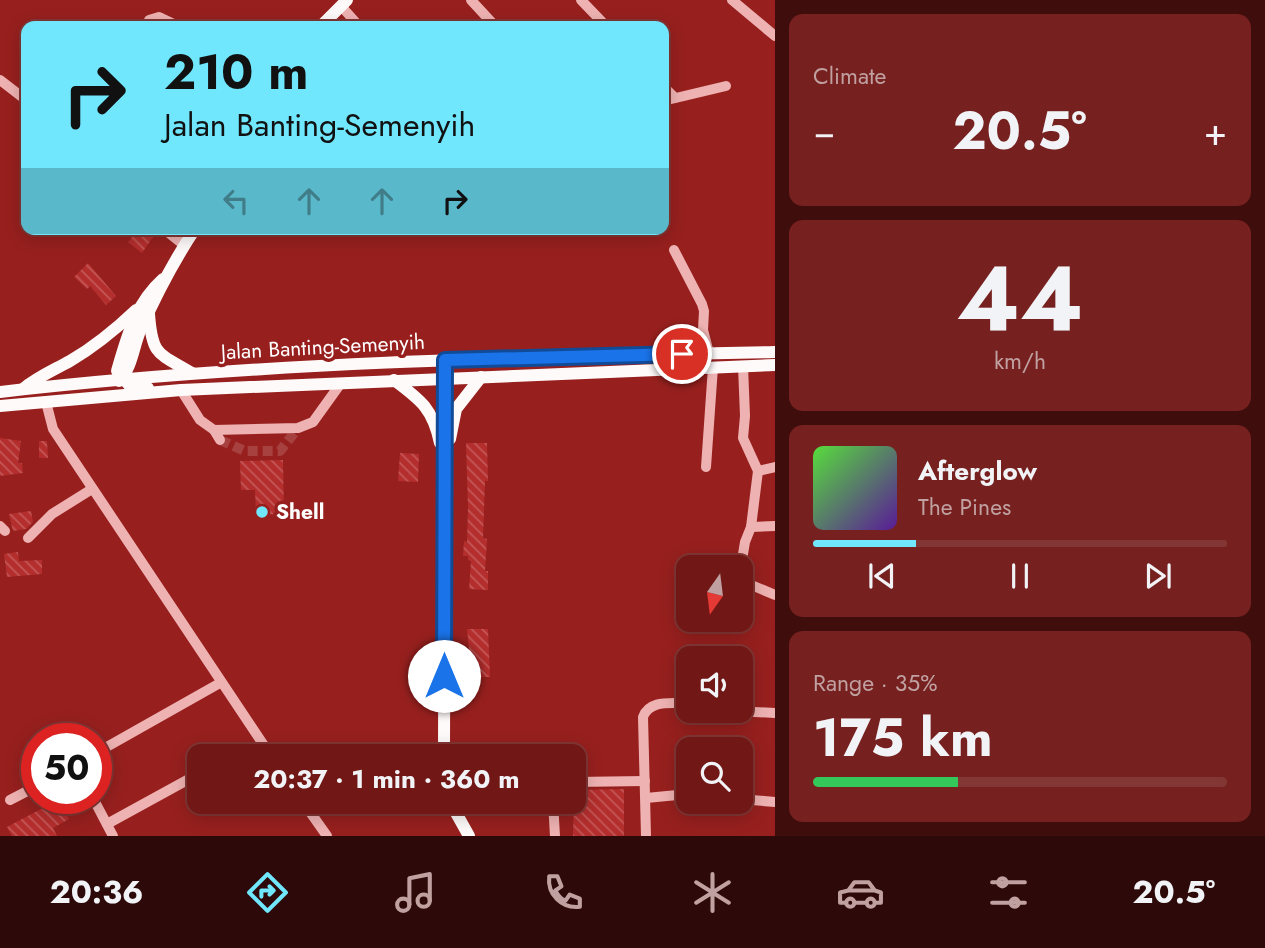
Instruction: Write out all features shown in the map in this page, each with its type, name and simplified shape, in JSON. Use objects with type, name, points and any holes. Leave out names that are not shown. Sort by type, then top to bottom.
[{"type":"main road","points":[[326,21],[344,3]]},
{"type":"main road","points":[[22,390],[103,338],[157,298],[163,279],[190,235]]},
{"type":"main road","points":[[144,309],[157,351],[163,358],[193,373]]},
{"type":"main road","points":[[97,398],[110,391],[126,374],[144,309]]},
{"type":"main road","name":"Jalan Banting-Semenyih","points":[[0,392],[193,373],[445,360],[775,352]]},
{"type":"main road","points":[[444,744],[445,360]]},
{"type":"main road","name":"Jalan Banting-Semenyih","points":[[0,406],[176,391],[775,365]]},
{"type":"main road","points":[[444,463],[456,409],[481,377]]},
{"type":"main road","points":[[122,378],[135,388],[176,391]]},
{"type":"main road","points":[[394,380],[424,404],[431,414],[444,463]]},
{"type":"main road","points":[[457,814],[469,836]]},
{"type":"street","points":[[471,0],[490,21]]},
{"type":"street","points":[[581,0],[601,21]]},
{"type":"street","points":[[732,0],[775,36]]},
{"type":"street","points":[[344,3],[356,21]]},
{"type":"street","points":[[149,20],[159,17],[167,21]]},
{"type":"street","points":[[0,70],[11,88]]},
{"type":"street","points":[[0,80],[21,96]]},
{"type":"street","points":[[669,100],[726,86]]},
{"type":"street","points":[[669,92],[675,98]]},
{"type":"street","points":[[172,235],[184,244]]},
{"type":"street","points":[[674,250],[702,304],[703,330],[709,353]]},
{"type":"street","points":[[743,366],[743,438],[758,471],[751,527],[745,541],[740,572],[742,581],[775,595]]},
{"type":"street","points":[[706,467],[713,367]]},
{"type":"street","points":[[176,391],[200,420],[217,435],[298,428],[313,422],[341,383]]},
{"type":"street","points":[[46,402],[52,429],[263,744]]},
{"type":"street","points":[[758,471],[775,467]]},
{"type":"street","points":[[28,538],[52,514],[92,489]]},
{"type":"street","points":[[751,527],[775,526]]},
{"type":"street","points":[[112,743],[220,682]]},
{"type":"street","points":[[646,836],[643,717],[646,708],[654,704],[676,703]]},
{"type":"street","points":[[753,712],[775,713]]},
{"type":"street","points":[[107,824],[187,780]]},
{"type":"street","points":[[586,782],[645,781]]},
{"type":"street","points":[[10,800],[21,794]]},
{"type":"street","points":[[646,798],[676,795]]},
{"type":"street","points":[[753,800],[775,802]]},
{"type":"street","points":[[102,814],[113,836]]},
{"type":"street","points":[[311,814],[327,836]]},
{"type":"street","points":[[554,814],[555,836]]},
{"type":"building","points":[[133,235],[153,237],[142,253],[128,242]]},
{"type":"building","points":[[88,263],[116,296],[106,305],[90,286],[87,289],[74,277]]},
{"type":"building","points":[[0,438],[21,441],[18,463],[22,463],[23,473],[0,476]]},
{"type":"building","points":[[39,441],[47,441],[48,458],[39,458]]},
{"type":"building","points":[[466,443],[487,443],[488,481],[485,481],[483,538],[487,539],[485,571],[488,571],[488,590],[469,589],[471,561],[468,556],[463,556],[464,541],[467,542],[468,508]]},
{"type":"building","points":[[400,453],[419,454],[418,482],[398,481]]},
{"type":"building","points":[[283,460],[284,514],[256,515],[255,490],[241,490],[240,461]]},
{"type":"building","points":[[31,511],[33,522],[26,529],[13,531],[9,514]]},
{"type":"building","points":[[18,552],[19,561],[42,560],[42,574],[7,577],[4,554]]},
{"type":"building","points":[[467,629],[488,629],[490,677],[472,677]]},
{"type":"building","points":[[624,789],[624,836],[573,836],[573,814],[586,814],[586,790]]},
{"type":"building","points":[[32,814],[66,814],[69,819],[53,828],[57,836],[12,836],[7,827]]},
{"type":"tunnel","points":[[220,440],[245,451],[280,451],[298,428]]},
{"type":"place","name":"Shell","points":[[262,512]]},
{"type":"route","points":[[444,676],[445,360],[682,354]]}]
